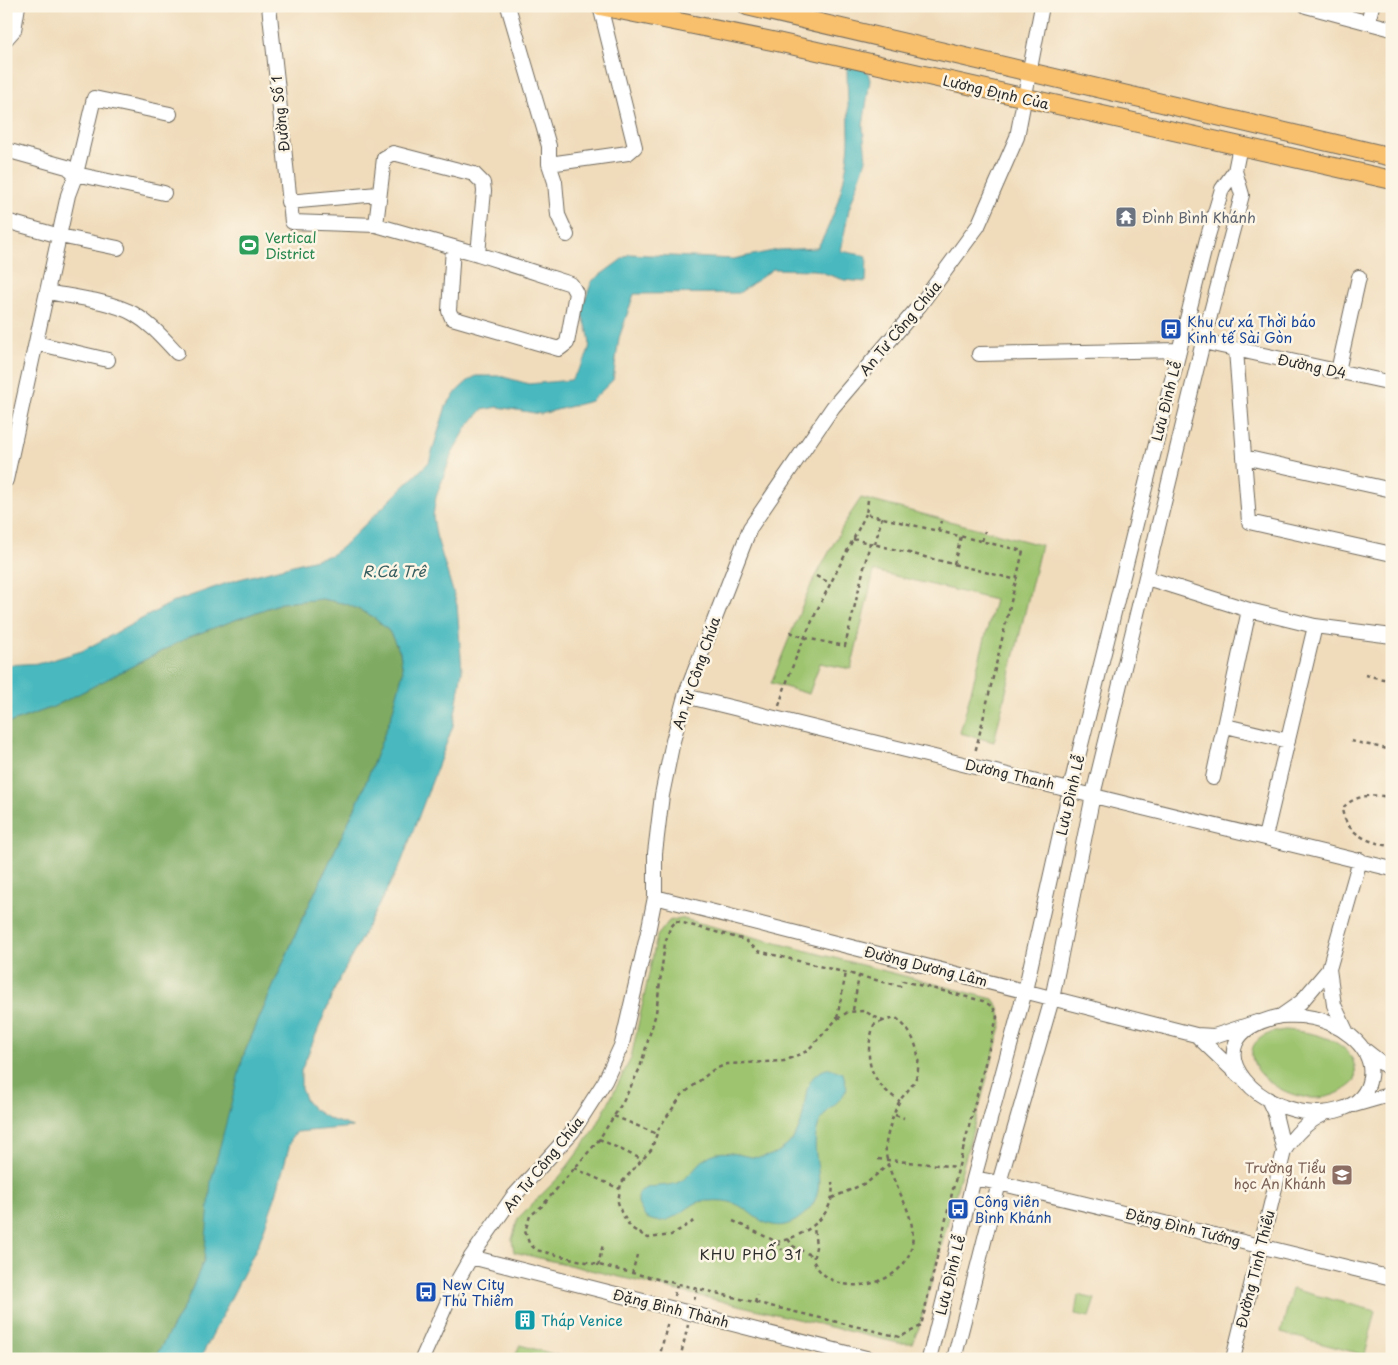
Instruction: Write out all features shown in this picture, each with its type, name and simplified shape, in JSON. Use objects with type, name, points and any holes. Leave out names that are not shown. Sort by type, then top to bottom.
[{"type":"main road","name":"Lương Định Của","points":[[600,6],[777,42],[1023,99],[1392,180]]},
{"type":"main road","name":"Lương Định Của","points":[[747,6],[770,9],[1028,73],[1392,157]]},
{"type":"street","points":[[6,39],[14,30],[18,6]]},
{"type":"street","name":"Đường Số 1","points":[[269,6],[288,202],[292,222],[376,224]]},
{"type":"street","points":[[508,6],[549,146],[548,164],[555,182],[558,215],[567,234]]},
{"type":"street","points":[[548,164],[628,153],[635,147],[600,6]]},
{"type":"street","name":"An Tư Công Chúa","points":[[422,1359],[455,1285],[471,1257],[512,1198],[572,1131],[605,1081],[622,1044],[655,897],[656,854],[662,795],[685,696],[750,528],[832,408],[920,305],[978,226],[1017,138],[1042,6]]},
{"type":"street","points":[[1306,6],[1392,29]]},
{"type":"street","points":[[1368,22],[1372,6]]},
{"type":"street","points":[[6,480],[47,292],[94,98],[170,114]]},
{"type":"street","points":[[1235,170],[1240,146]]},
{"type":"street","points":[[6,150],[67,167],[76,174],[164,193]]},
{"type":"street","points":[[453,247],[449,310],[452,318],[559,349],[567,343],[576,293],[573,286],[478,254],[376,224],[378,194],[384,158],[393,152],[474,174],[483,183],[484,191],[478,254]]},
{"type":"street","name":"Lưu Đình Lễ","points":[[954,1359],[999,1183],[1052,999],[1093,795],[1203,342],[1242,195],[1235,170]]},
{"type":"street","name":"Lưu Đình Lễ","points":[[929,1359],[974,1178],[1026,991],[1070,789],[1179,350],[1222,189],[1235,170]]},
{"type":"street","points":[[288,202],[378,194]]},
{"type":"street","points":[[6,221],[60,236],[118,248]]},
{"type":"street","points":[[1338,371],[1360,277]]},
{"type":"street","points":[[47,292],[119,307],[132,313],[153,328],[177,353]]},
{"type":"street","name":"Đường D4","points":[[1203,342],[1392,383]]},
{"type":"street","points":[[36,343],[108,360]]},
{"type":"street","points":[[979,354],[1179,350]]},
{"type":"street","points":[[1236,350],[1249,522],[1392,554]]},
{"type":"street","points":[[1244,457],[1392,490]]},
{"type":"street","points":[[1147,578],[1249,610],[1315,626],[1392,636]]},
{"type":"street","points":[[1213,778],[1226,726],[1249,610]]},
{"type":"street","points":[[1265,837],[1315,626]]},
{"type":"street","name":"Dương Thanh","points":[[685,696],[1392,869]]},
{"type":"street","points":[[1226,726],[1288,742]]},
{"type":"street","points":[[1349,1035],[1334,1005],[1329,969],[1360,860]]},
{"type":"street","name":"Đường Dương Lâm","points":[[655,897],[1196,1035],[1214,1036],[1258,1022]]},
{"type":"street","points":[[1281,1016],[1301,1002],[1329,969]]},
{"type":"street","points":[[1392,1071],[1363,1049],[1349,1035],[1326,1022],[1309,1017],[1281,1016],[1258,1022],[1242,1034],[1234,1049],[1235,1062],[1245,1081],[1268,1099],[1284,1108],[1303,1113],[1327,1112],[1392,1094]]},
{"type":"street","name":"Đường Dương Lâm","points":[[1196,1035],[1245,1081]]},
{"type":"street","points":[[1346,1108],[1362,1096],[1370,1079],[1370,1064],[1363,1049]]},
{"type":"street","name":"Đường Tinh Thiều","points":[[1268,1099],[1275,1114],[1284,1151]]},
{"type":"street","name":"Đường Tinh Thiều","points":[[1233,1359],[1284,1151],[1305,1126],[1327,1112]]},
{"type":"street","name":"Đặng Đình Tướng","points":[[974,1178],[1392,1278]]},
{"type":"street","name":"Đặng Bình Thành","points":[[471,1257],[870,1359]]},
{"type":"path","points":[[776,718],[789,673],[830,583],[866,514],[868,500]]},
{"type":"path","points":[[866,514],[1023,551],[972,765]]},
{"type":"path","points":[[875,544],[882,517]]},
{"type":"path","points":[[938,531],[941,521]]},
{"type":"path","points":[[982,541],[985,532]]},
{"type":"path","points":[[954,564],[961,536]]},
{"type":"path","points":[[853,539],[1017,580]]},
{"type":"path","points":[[790,632],[804,638],[845,646],[870,543]]},
{"type":"path","points":[[816,576],[830,583]]},
{"type":"path","points":[[1365,675],[1392,681]]},
{"type":"path","points":[[1351,741],[1392,750]]},
{"type":"path","points":[[1392,787],[1390,798],[1368,796],[1352,800],[1342,809],[1346,824],[1355,834],[1373,842],[1392,846]]},
{"type":"path","points":[[676,921],[745,940],[758,951],[860,976],[900,986],[903,981],[983,1001],[993,1007],[997,1017],[958,1167],[921,1326],[900,1337],[598,1266],[536,1250],[528,1243],[525,1231],[530,1216],[542,1206],[600,1139],[636,1076],[646,1050],[656,1013],[665,943],[670,928],[676,921]]},
{"type":"path","points":[[836,1020],[846,973]]},
{"type":"path","points":[[853,1010],[860,976]]},
{"type":"path","points":[[694,1221],[671,1235],[648,1238],[631,1228],[618,1202],[622,1183],[643,1160],[682,1095],[713,1070],[727,1064],[784,1060],[807,1051],[836,1020],[853,1010],[864,1010],[883,1021]]},
{"type":"path","points":[[814,1226],[815,1265],[827,1278],[847,1284],[870,1284],[882,1281],[902,1263],[912,1245],[912,1221],[886,1158],[886,1142],[900,1101],[917,1075],[918,1056],[914,1040],[905,1024],[896,1018],[874,1025],[870,1037],[869,1064],[885,1092],[900,1101]]},
{"type":"path","points":[[895,1115],[904,1118]]},
{"type":"path","points":[[614,1116],[657,1134]]},
{"type":"path","points":[[600,1139],[643,1160]]},
{"type":"path","points":[[878,1159],[886,1158],[958,1167]]},
{"type":"path","points":[[832,1198],[868,1182],[889,1164]]},
{"type":"path","points":[[574,1168],[620,1189]]},
{"type":"path","points":[[777,1242],[788,1239],[814,1226],[823,1216],[832,1198],[832,1182]]},
{"type":"path","points":[[733,1221],[777,1242],[782,1250]]},
{"type":"path","points":[[788,1239],[801,1250],[814,1257]]},
{"type":"path","points":[[598,1266],[603,1244]]},
{"type":"path","points":[[797,1254],[801,1250]]},
{"type":"path","points":[[632,1274],[637,1255]]},
{"type":"path","points":[[755,1303],[757,1295]]},
{"type":"path","points":[[524,1359],[527,1354],[548,1359]]},
{"type":"green space","points":[[861,498],[1041,545],[994,742],[960,733],[995,600],[874,571],[851,669],[820,663],[809,694],[771,683],[809,589],[847,519]]},
{"type":"green space","points":[[322,599],[347,604],[372,616],[389,631],[400,652],[403,672],[392,714],[361,795],[300,924],[244,1054],[204,1260],[186,1303],[154,1359],[6,1359],[6,724],[53,707],[189,637],[281,603]]},
{"type":"green space","points":[[680,918],[993,999],[999,1008],[1002,1023],[919,1328],[912,1343],[898,1343],[514,1252],[512,1240],[518,1218],[561,1175],[595,1129],[631,1058],[657,936],[669,921]]},
{"type":"green space","points":[[1285,1030],[1309,1033],[1334,1041],[1351,1056],[1355,1067],[1355,1081],[1333,1095],[1309,1098],[1286,1092],[1268,1080],[1255,1065],[1252,1050],[1261,1038]]},
{"type":"green space","points":[[1292,1289],[1376,1311],[1365,1355],[1281,1333]]},
{"type":"green space","points":[[1078,1295],[1095,1299],[1089,1317],[1075,1314]]},
{"type":"green space","points":[[520,1345],[571,1359],[513,1359]]},
{"type":"water","name":"R.Cá Trê","points":[[854,62],[868,73],[870,80],[863,126],[866,160],[849,209],[841,251],[867,256],[866,282],[844,280],[815,270],[773,269],[739,293],[634,294],[619,338],[613,380],[591,401],[541,414],[498,407],[482,410],[467,427],[451,456],[436,497],[433,516],[436,535],[457,605],[462,671],[453,726],[401,863],[336,986],[301,1071],[301,1089],[306,1101],[313,1109],[329,1119],[353,1127],[297,1132],[292,1136],[276,1195],[259,1243],[200,1359],[154,1359],[186,1303],[204,1260],[211,1181],[244,1054],[300,924],[361,795],[392,714],[403,672],[400,652],[389,631],[372,616],[347,604],[322,599],[281,603],[189,637],[53,707],[6,724],[6,665],[42,663],[82,651],[173,602],[236,580],[331,555],[341,548],[429,462],[446,406],[458,390],[468,381],[476,376],[500,376],[529,384],[571,380],[587,355],[589,348],[590,341],[581,312],[592,281],[629,254],[733,259],[778,250],[817,248],[830,224],[840,195],[847,165],[849,137],[847,68]]},
{"type":"water","points":[[830,1068],[843,1073],[847,1088],[841,1098],[821,1120],[816,1133],[815,1146],[819,1184],[817,1196],[810,1208],[798,1219],[786,1225],[773,1225],[758,1219],[740,1206],[723,1201],[698,1202],[678,1215],[666,1220],[652,1220],[645,1217],[638,1204],[638,1193],[654,1186],[671,1185],[681,1181],[711,1155],[725,1152],[763,1157],[781,1150],[793,1139],[799,1127],[811,1081],[818,1073]]},
{"type":"place","name":"Đình Bình Khánh","points":[[1126,217]]},
{"type":"place","name":"Vertical District","points":[[249,245]]},
{"type":"place","name":"Khu cư xá Thời báo Kinh tế Sài Gòn","points":[[1171,329]]},
{"type":"place","name":"Trường Tiểu học An Khánh","points":[[1342,1175]]},
{"type":"place","name":"Công viên Bình Khánh","points":[[958,1209]]},
{"type":"place","name":"New City Thủ Thiêm","points":[[426,1292]]},
{"type":"place","name":"Tháp Venice","points":[[525,1320]]},
{"type":"district","name":"KHU PHỐ 31","points":[[751,1253]]}]
